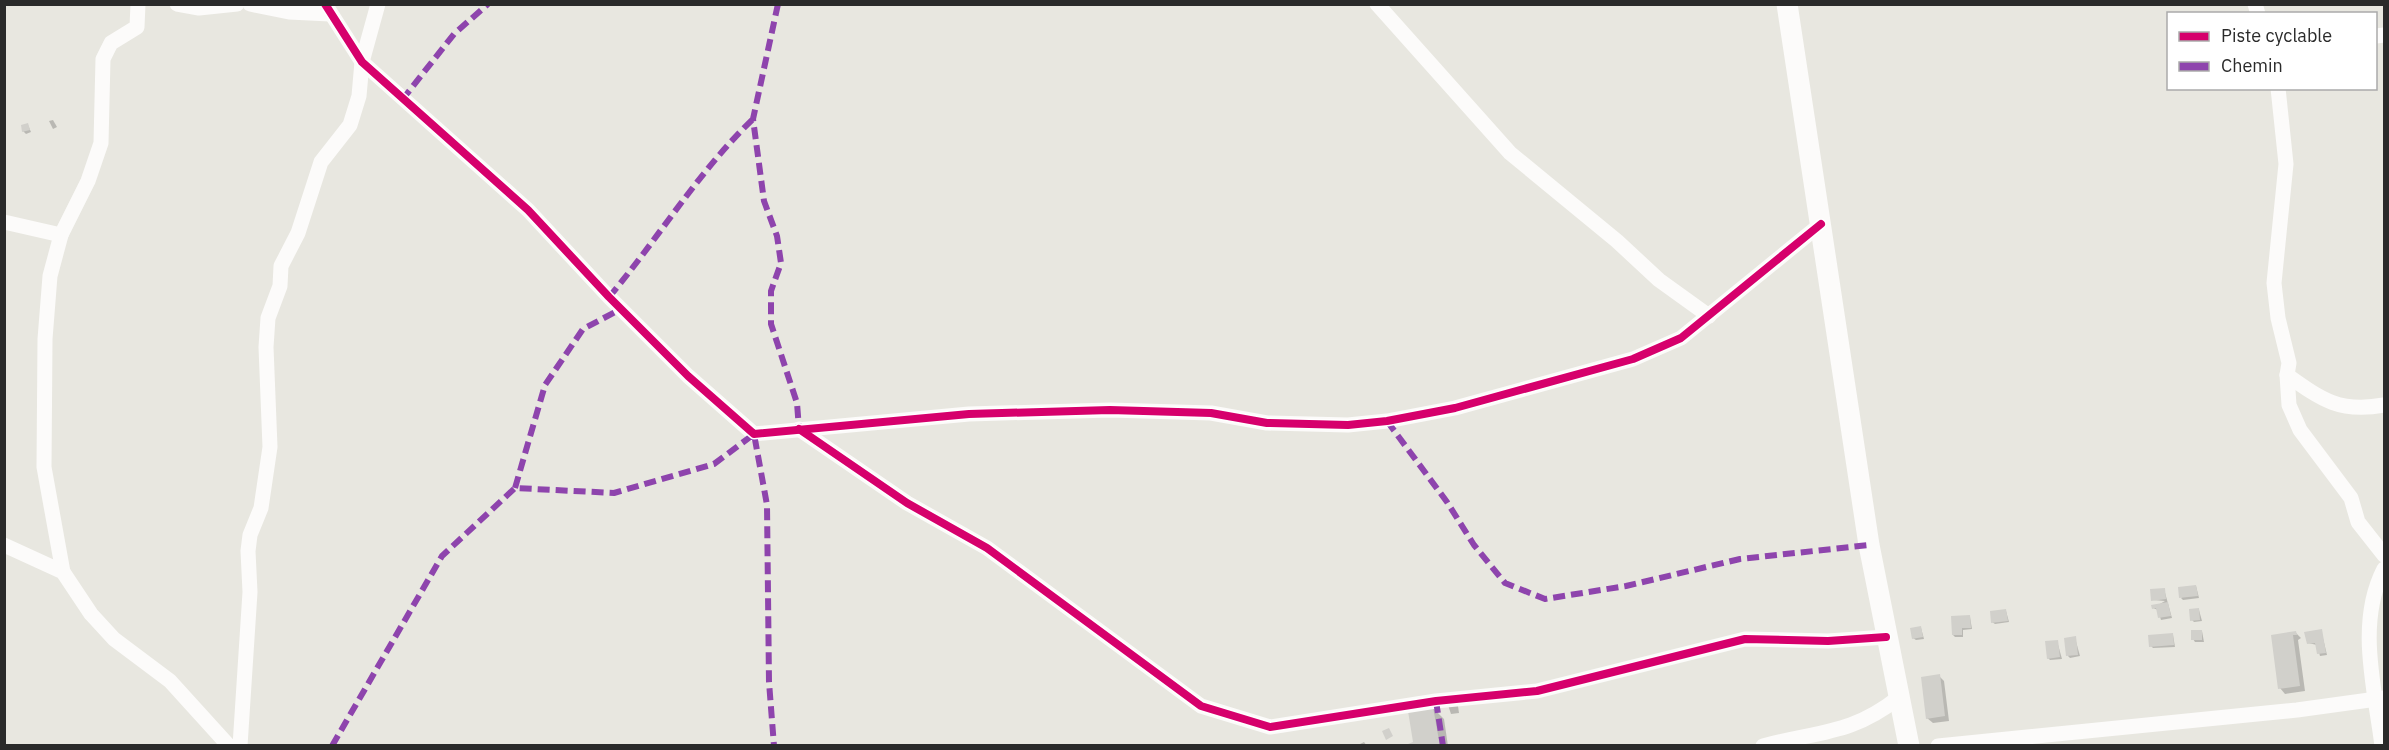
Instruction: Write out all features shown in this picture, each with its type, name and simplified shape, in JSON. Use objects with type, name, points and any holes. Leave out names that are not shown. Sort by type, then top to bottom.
[{"type":"street","points":[[138,4],[137,27],[111,43],[103,59],[101,143],[88,181],[62,235],[50,276],[45,339],[44,467],[63,572],[91,614],[114,639],[170,681],[229,746]]},
{"type":"street","points":[[177,4],[199,8],[237,4]]},
{"type":"street","points":[[250,4],[289,12],[328,9],[362,62],[528,210],[609,297],[688,376],[754,434],[969,414],[1110,410],[1212,413],[1267,423],[1348,425],[1388,421],[1455,408],[1633,359],[1681,338],[1821,224]]},
{"type":"street","points":[[240,746],[250,592],[248,551],[250,535],[261,508],[270,447],[266,347],[268,318],[280,286],[281,266],[298,233],[321,162],[350,124],[359,96],[362,62],[378,4]]},
{"type":"street","points":[[1377,4],[1510,153],[1617,241],[1659,280],[1709,316]]},
{"type":"street","points":[[1787,4],[1869,545],[1909,746]]},
{"type":"street","points":[[2278,90],[2286,164],[2274,283],[2278,318],[2289,363],[2287,375],[2289,405],[2300,430],[2351,498],[2358,522],[2385,555]]},
{"type":"street","points":[[4,222],[62,235]]},
{"type":"street","points":[[2287,375],[2310,391],[2348,408],[2385,405]]},
{"type":"street","points":[[799,429],[907,502],[987,548],[1201,706],[1270,727],[1436,701],[1537,692],[1744,639],[1828,641],[1886,637]]},
{"type":"street","points":[[4,545],[63,572]]},
{"type":"street","points":[[2382,746],[2380,699],[2369,647],[2370,618],[2385,569]]},
{"type":"street","points":[[1764,746],[1853,726],[1881,711],[1898,698]]},
{"type":"street","points":[[1938,746],[2297,710],[2380,699]]},
{"type":"building","points":[[28,123],[30,130],[22,132],[21,125]]},
{"type":"building","points":[[2196,585],[2198,596],[2179,598],[2178,587]]},
{"type":"building","points":[[2165,588],[2166,599],[2151,601],[2150,589]]},
{"type":"building","points":[[2168,602],[2171,616],[2158,618],[2156,608],[2152,609],[2151,605]]},
{"type":"building","points":[[2199,608],[2200,620],[2190,621],[2189,609]]},
{"type":"building","points":[[2006,609],[2008,621],[1991,623],[1990,611]]},
{"type":"building","points":[[1970,615],[1971,628],[1962,628],[1962,635],[1952,635],[1951,616]]},
{"type":"building","points":[[1921,626],[1923,637],[1912,639],[1910,628]]},
{"type":"building","points":[[2322,629],[2326,653],[2317,654],[2315,643],[2307,644],[2304,632]]},
{"type":"building","points":[[2191,630],[2202,630],[2202,640],[2191,640]]},
{"type":"building","points":[[2296,631],[2297,635],[2293,635],[2300,686],[2278,689],[2271,635]]},
{"type":"building","points":[[2173,633],[2174,645],[2149,647],[2148,635]]},
{"type":"building","points":[[2076,636],[2078,655],[2066,656],[2064,638]]},
{"type":"building","points":[[2058,640],[2060,657],[2047,659],[2045,641]]},
{"type":"building","points":[[1940,674],[1945,716],[1926,719],[1921,677]]},
{"type":"building","points":[[1433,707],[1440,746],[1403,746],[1413,742],[1408,711]]},
{"type":"building","points":[[1389,728],[1393,736],[1386,740],[1382,731]]},
{"type":"marked path","points":[[402,100],[454,34],[488,4]]},
{"type":"marked path","points":[[778,4],[753,119],[764,201],[777,236],[781,263],[771,291],[771,324],[797,403],[799,429]]},
{"type":"marked path","points":[[609,297],[696,183],[753,119]]},
{"type":"marked path","points":[[515,488],[545,385],[583,329],[621,309]]},
{"type":"marked path","points":[[1387,421],[1447,502],[1474,545],[1505,583],[1545,599],[1626,586],[1740,559],[1869,545]]},
{"type":"marked path","points":[[332,746],[442,556],[515,488],[614,493],[714,464],[754,434],[767,505],[769,682],[774,746]]},
{"type":"marked path","points":[[1436,701],[1443,746]]},
{"type":"cycle path","points":[[325,4],[362,62],[528,210],[609,297],[688,376],[754,434],[969,414],[1110,410],[1211,413],[1267,423],[1348,425],[1387,421],[1455,408],[1633,359],[1681,338],[1821,224]]},
{"type":"cycle path","points":[[799,429],[907,503],[987,548],[1201,706],[1270,727],[1436,701],[1537,691],[1745,639],[1828,641],[1886,637]]}]
